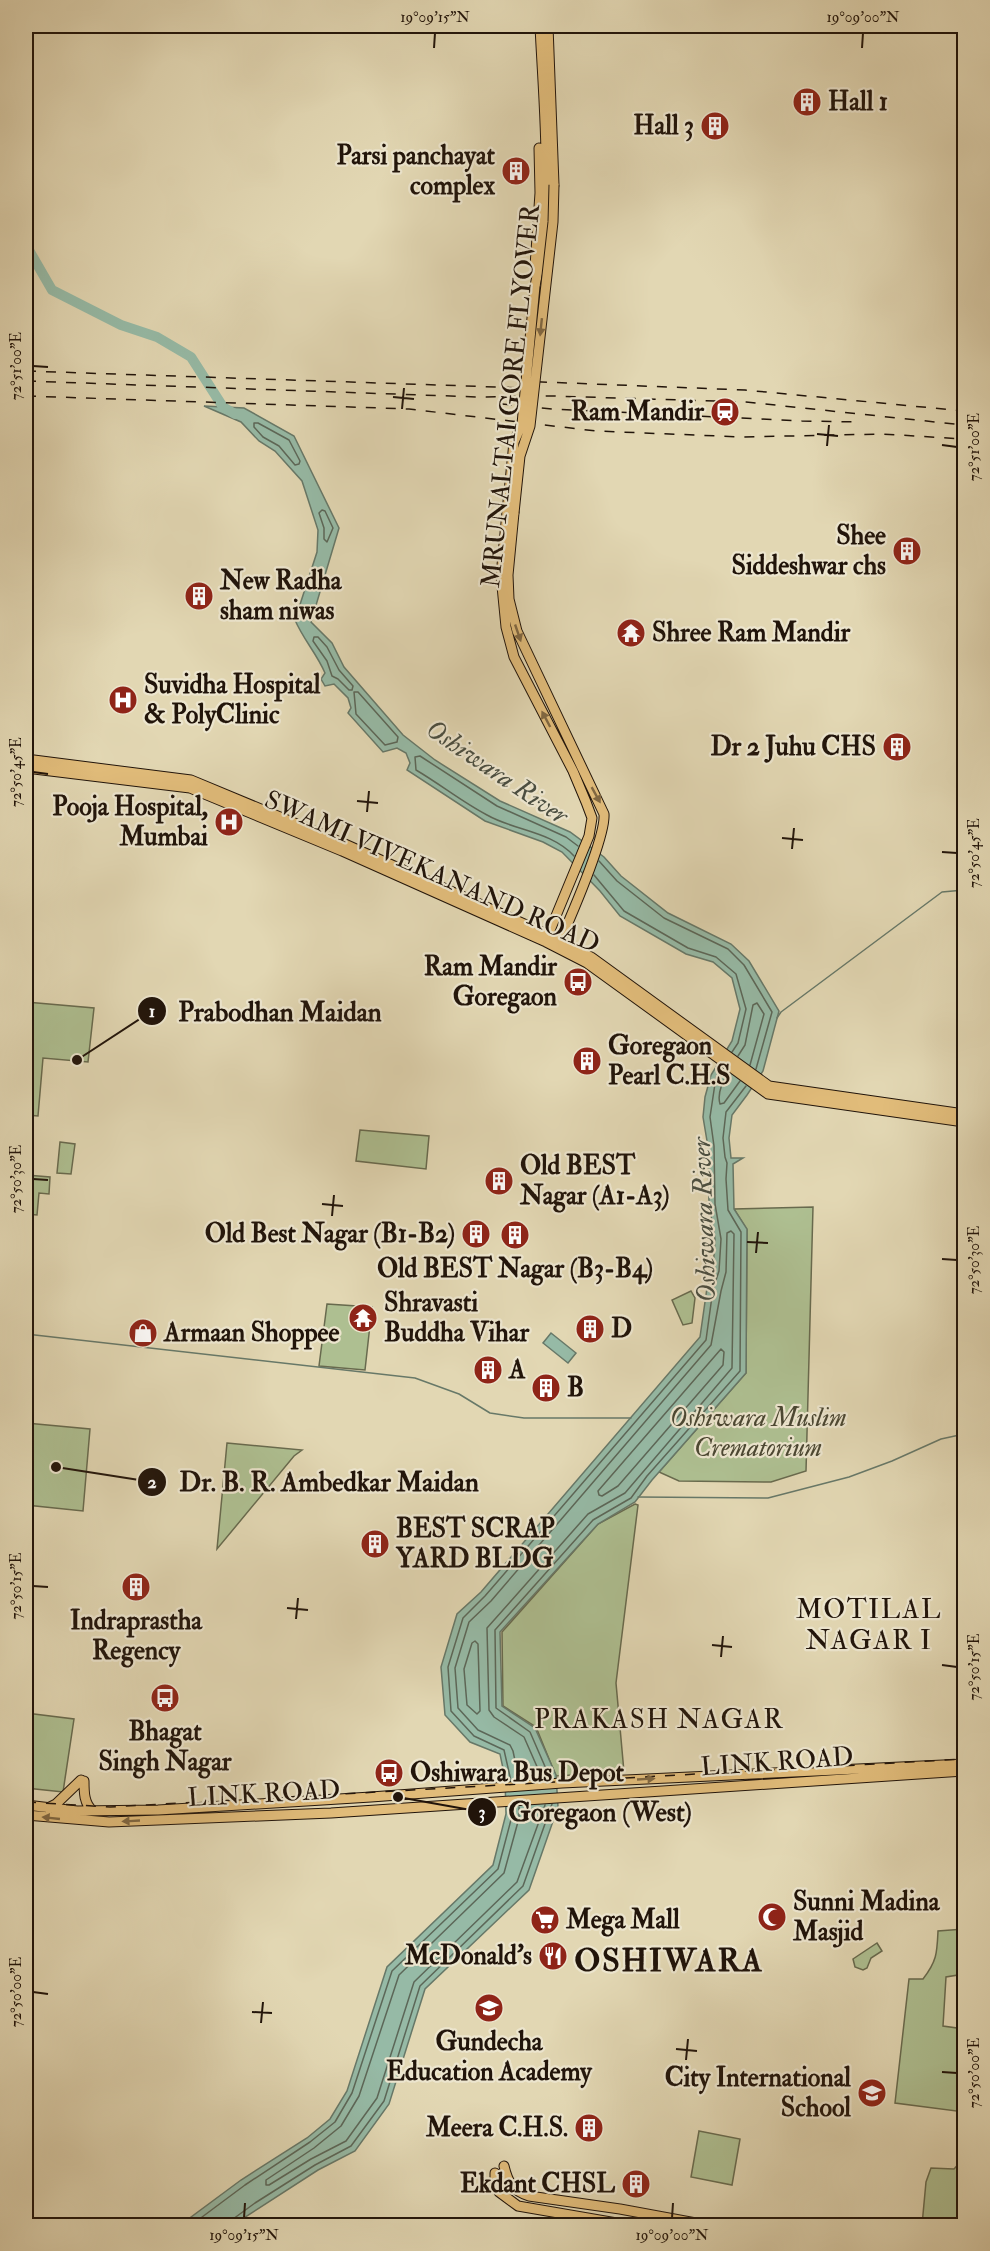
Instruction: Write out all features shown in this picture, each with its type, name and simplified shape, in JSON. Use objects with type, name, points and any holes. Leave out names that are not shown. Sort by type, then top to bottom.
[{"type":"main road","name":"MRUNALTAI GORE FLYOVER","points":[[534,26],[540,193],[535,286],[538,305]]},
{"type":"main road","name":"MRUNALTAI GORE FLYOVER","points":[[535,286],[543,251],[546,191],[540,26]]},
{"type":"main road","name":"MRUNALTAI GORE FLYOVER","points":[[548,26],[553,222],[538,305],[522,424],[514,442],[509,599],[516,631],[602,807],[605,822],[559,944]]},
{"type":"main road","name":"MRUNALTAI GORE FLYOVER","points":[[510,512],[501,576],[506,627],[514,657],[573,771],[592,818],[589,836],[556,916]]},
{"type":"main road","name":"SWAMI VIVEKANAND ROAD","points":[[26,759],[187,779],[218,795],[547,938],[675,1022],[768,1090],[923,1112],[964,1114]]},
{"type":"main road","name":"SWAMI VIVEKANAND ROAD","points":[[26,768],[185,787],[218,795],[528,925],[547,938]]},
{"type":"main road","points":[[528,925],[545,924],[556,916]]},
{"type":"main road","points":[[547,938],[556,916]]},
{"type":"main road","name":"SWAMI VIVEKANAND ROAD","points":[[923,1112],[964,1122]]},
{"type":"main road","name":"LINK ROAD","points":[[48,1808],[77,1811],[158,1810],[562,1783],[964,1764]]},
{"type":"main road","name":"LINK ROAD","points":[[26,1815],[109,1822],[230,1817],[504,1802],[964,1771]]},
{"type":"main road","points":[[26,1805],[48,1808],[56,1804],[82,1781],[85,1798],[93,1811]]},
{"type":"main road","points":[[479,1789],[480,1803]]},
{"type":"main road","points":[[229,1805],[230,1817]]},
{"type":"main road","points":[[158,1810],[159,1820]]},
{"type":"main road","points":[[504,2166],[512,2188],[529,2196],[620,2209],[712,2226]]},
{"type":"main road","points":[[495,2173],[495,2185],[499,2192],[518,2206],[634,2226]]},
{"type":"green space","points":[[26,1002],[94,1008],[88,1062],[43,1058],[38,1116],[26,1115]]},
{"type":"green space","points":[[360,1130],[429,1136],[426,1169],[356,1161]]},
{"type":"green space","points":[[60,1142],[75,1144],[71,1174],[57,1173]]},
{"type":"green space","points":[[26,1175],[50,1177],[49,1194],[39,1193],[37,1215],[26,1214]]},
{"type":"green space","name":"Oshiwara Muslim Crematorium","points":[[813,1207],[806,1471],[771,1482],[679,1481],[659,1472],[746,1373],[747,1230],[734,1209]]},
{"type":"green space","points":[[691,1291],[695,1298],[692,1323],[683,1325],[672,1300]]},
{"type":"green space","points":[[327,1304],[372,1307],[365,1370],[319,1366]]},
{"type":"green space","points":[[26,1423],[90,1429],[83,1511],[26,1505]]},
{"type":"green space","points":[[227,1443],[302,1450],[294,1456],[217,1549]]},
{"type":"green space","points":[[635,1504],[638,1505],[616,1683],[624,1772],[556,1776],[536,1727],[503,1706],[502,1632],[598,1524]]},
{"type":"green space","points":[[26,1713],[74,1719],[63,1792],[26,1788]]},
{"type":"green space","points":[[964,1929],[964,1974],[946,1977],[943,2026],[964,2029],[964,2112],[895,2103],[909,1979],[923,1979],[931,1967],[937,1951],[938,1931]]},
{"type":"green space","points":[[877,1943],[882,1951],[871,1958],[867,1968],[863,1970],[855,1967],[853,1959]]},
{"type":"green space","points":[[699,2131],[740,2139],[732,2185],[691,2177]]},
{"type":"green space","points":[[964,2158],[964,2225],[922,2225],[926,2182],[931,2168],[954,2169]]},
{"type":"water","points":[[204,406],[244,408],[294,436],[339,528],[311,622],[332,643],[344,667],[403,735],[435,760],[500,801],[570,832],[604,857],[621,876],[668,913],[731,944],[749,961],[779,1011],[763,1071],[732,1115],[729,1138],[731,1158],[743,1158],[733,1164],[734,1209],[747,1229],[746,1373],[635,1502],[598,1524],[500,1632],[502,1706],[535,1728],[556,1775],[558,1807],[529,1890],[425,1989],[389,2104],[355,2151],[318,2170],[233,2225],[179,2226],[241,2180],[307,2138],[330,2119],[347,2091],[387,1967],[493,1865],[506,1814],[505,1778],[500,1754],[470,1742],[445,1715],[441,1667],[457,1614],[481,1592],[700,1337],[707,1288],[713,1270],[715,1239],[709,1204],[708,1147],[703,1117],[705,1097],[711,1075],[732,1041],[740,1009],[732,978],[713,962],[686,954],[620,916],[600,891],[562,852],[543,842],[485,821],[407,770],[410,763],[406,753],[397,748],[383,752],[348,713],[351,708],[348,698],[334,684],[325,686],[321,679],[325,673],[295,620],[317,552],[318,530],[302,481],[275,451],[259,441],[241,422]]},
{"type":"water","points":[[551,1333],[576,1353],[568,1363],[543,1343]]},
{"type":"waterway","name":"Oshiwara River","points":[[26,245],[52,290],[121,325],[157,337],[191,357],[223,407],[235,414]]},
{"type":"waterway","name":"Oshiwara River","points":[[777,1018],[781,1012],[942,892],[964,890]]},
{"type":"waterway","points":[[26,1334],[415,1378],[459,1394],[490,1413],[524,1418],[631,1418]]},
{"type":"waterway","points":[[638,1497],[768,1498],[849,1477],[941,1439],[964,1434]]},
{"type":"railway","points":[[26,371],[526,388]]},
{"type":"railway","points":[[26,381],[478,397],[552,396],[746,402],[964,425]]},
{"type":"railway","points":[[517,381],[745,390],[964,411]]},
{"type":"railway","points":[[26,396],[409,409],[596,431],[743,437],[882,434],[964,439]]},
{"type":"railway","points":[[502,404],[553,409],[859,422]]},
{"type":"railway","points":[[26,1802],[110,1807],[964,1759]]},
{"type":"place","name":"Hall 1","points":[[807,102]]},
{"type":"place","name":"Hall 3","points":[[715,126]]},
{"type":"place","name":"Parsi panchayat complex","points":[[516,171]]},
{"type":"place","name":"Ram Mandir","points":[[725,412]]},
{"type":"place","name":"Shee Siddeshwar chs","points":[[907,551]]},
{"type":"place","name":"New Radha sham niwas","points":[[199,596]]},
{"type":"place","name":"Shree Ram Mandir","points":[[631,633]]},
{"type":"place","name":"Suvidha Hospital & PolyClinic","points":[[123,700]]},
{"type":"place","name":"Dr 2 Juhu CHS","points":[[897,747]]},
{"type":"place","name":"Pooja Hospital, Mumbai","points":[[229,822]]},
{"type":"place","name":"Ram Mandir Goregaon","points":[[578,982]]},
{"type":"place","name":"Prabodhan Maidan","points":[[77,1060]]},
{"type":"place","name":"Goregaon Pearl C.H.S","points":[[587,1061]]},
{"type":"place","name":"Old BEST Nagar (A1-A3)","points":[[499,1181]]},
{"type":"place","name":"Old Best Nagar (B1-B2)","points":[[476,1234]]},
{"type":"place","name":"Old BEST Nagar (B3-B4)","points":[[515,1235]]},
{"type":"place","name":"Shravasti Buddha Vihar","points":[[363,1318]]},
{"type":"place","name":"D","points":[[590,1329]]},
{"type":"place","name":"Armaan Shoppee","points":[[143,1333]]},
{"type":"place","name":"A","points":[[488,1370]]},
{"type":"place","name":"B","points":[[546,1388]]},
{"type":"place","name":"Dr. B. R. Ambedkar Maidan","points":[[56,1467]]},
{"type":"place","name":"BEST SCRAP YARD BLDG","points":[[375,1544]]},
{"type":"place","name":"Indraprastha Regency","points":[[136,1587]]},
{"type":"place","name":"Bhagat Singh Nagar","points":[[165,1698]]},
{"type":"place","name":"Oshiwara Bus Depot","points":[[389,1773]]},
{"type":"place","name":"Goregaon (West)","points":[[398,1797]]},
{"type":"place","name":"Sunni Madina Masjid","points":[[772,1917]]},
{"type":"place","name":"Mega Mall","points":[[545,1920]]},
{"type":"place","name":"McDonald's","points":[[553,1956]]},
{"type":"place","name":"Gundecha Education Academy","points":[[489,2008]]},
{"type":"place","name":"City International School","points":[[872,2093]]},
{"type":"place","name":"Meera C.H.S.","points":[[589,2128]]},
{"type":"place","name":"Ekdant CHSL","points":[[636,2184]]},
{"type":"district","name":"MOTILAL NAGAR I","points":[[869,1624]]},
{"type":"district","name":"PRAKASH NAGAR","points":[[659,1719]]},
{"type":"district","name":"OSHIWARA","points":[[669,1961]]}]
